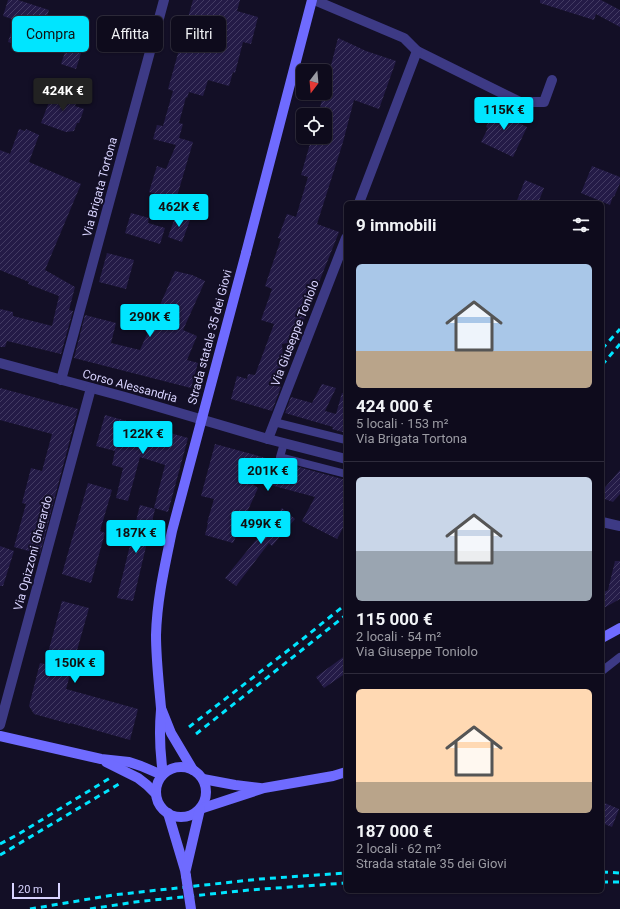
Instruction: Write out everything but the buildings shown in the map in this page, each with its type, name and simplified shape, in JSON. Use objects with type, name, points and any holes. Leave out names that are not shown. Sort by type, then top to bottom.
[{"type":"main road","name":"Strada statale 35 dei Giovi","points":[[163,775],[160,752],[161,708],[156,635],[163,572],[172,531],[313,0]]},
{"type":"main road","points":[[604,637],[620,628]]},
{"type":"main road","name":"Strada statale 35 dei Giovi","points":[[161,708],[171,733],[193,770]]},
{"type":"main road","points":[[0,736],[101,759],[129,762],[163,775]]},
{"type":"main road","points":[[101,759],[138,778],[156,794]]},
{"type":"main road","points":[[176,767],[186,767],[193,770],[203,779],[206,789],[205,801],[200,809],[193,815],[178,817],[168,813],[160,806],[157,799],[157,785],[168,770],[176,767]]},
{"type":"main road","points":[[200,809],[264,788],[333,776],[344,773]]},
{"type":"main road","points":[[203,779],[235,785],[264,788]]},
{"type":"main road","points":[[186,873],[200,809]]},
{"type":"main road","points":[[168,813],[186,873],[191,909]]},
{"type":"street","name":"Via Brigata Tortona","points":[[61,380],[164,0]]},
{"type":"street","points":[[313,0],[404,38],[417,51],[520,102],[544,102],[552,80]]},
{"type":"street","points":[[360,201],[417,51]]},
{"type":"street","name":"Via Giuseppe Toniolo","points":[[268,438],[344,243]]},
{"type":"street","name":"Corso Alessandria","points":[[0,363],[344,458]]},
{"type":"street","name":"Via Opizzoni Gherardo","points":[[0,725],[91,388]]},
{"type":"street","points":[[604,522],[620,526]]},
{"type":"lane","points":[[274,422],[344,440]]},
{"type":"lane","points":[[284,443],[280,457],[344,473]]},
{"type":"lane","points":[[604,669],[620,657]]},
{"type":"railway","points":[[604,347],[620,329]]},
{"type":"railway","points":[[604,363],[620,344]]},
{"type":"railway","points":[[189,727],[344,606]]},
{"type":"railway","points":[[196,734],[344,617]]},
{"type":"railway","points":[[0,844],[110,778]]},
{"type":"railway","points":[[0,855],[119,784]]},
{"type":"railway","points":[[604,872],[620,873]]},
{"type":"railway","points":[[30,909],[113,895],[260,879],[344,873]]},
{"type":"railway","points":[[604,882],[620,882]]},
{"type":"railway","points":[[90,909],[135,902],[249,890],[344,883]]}]
